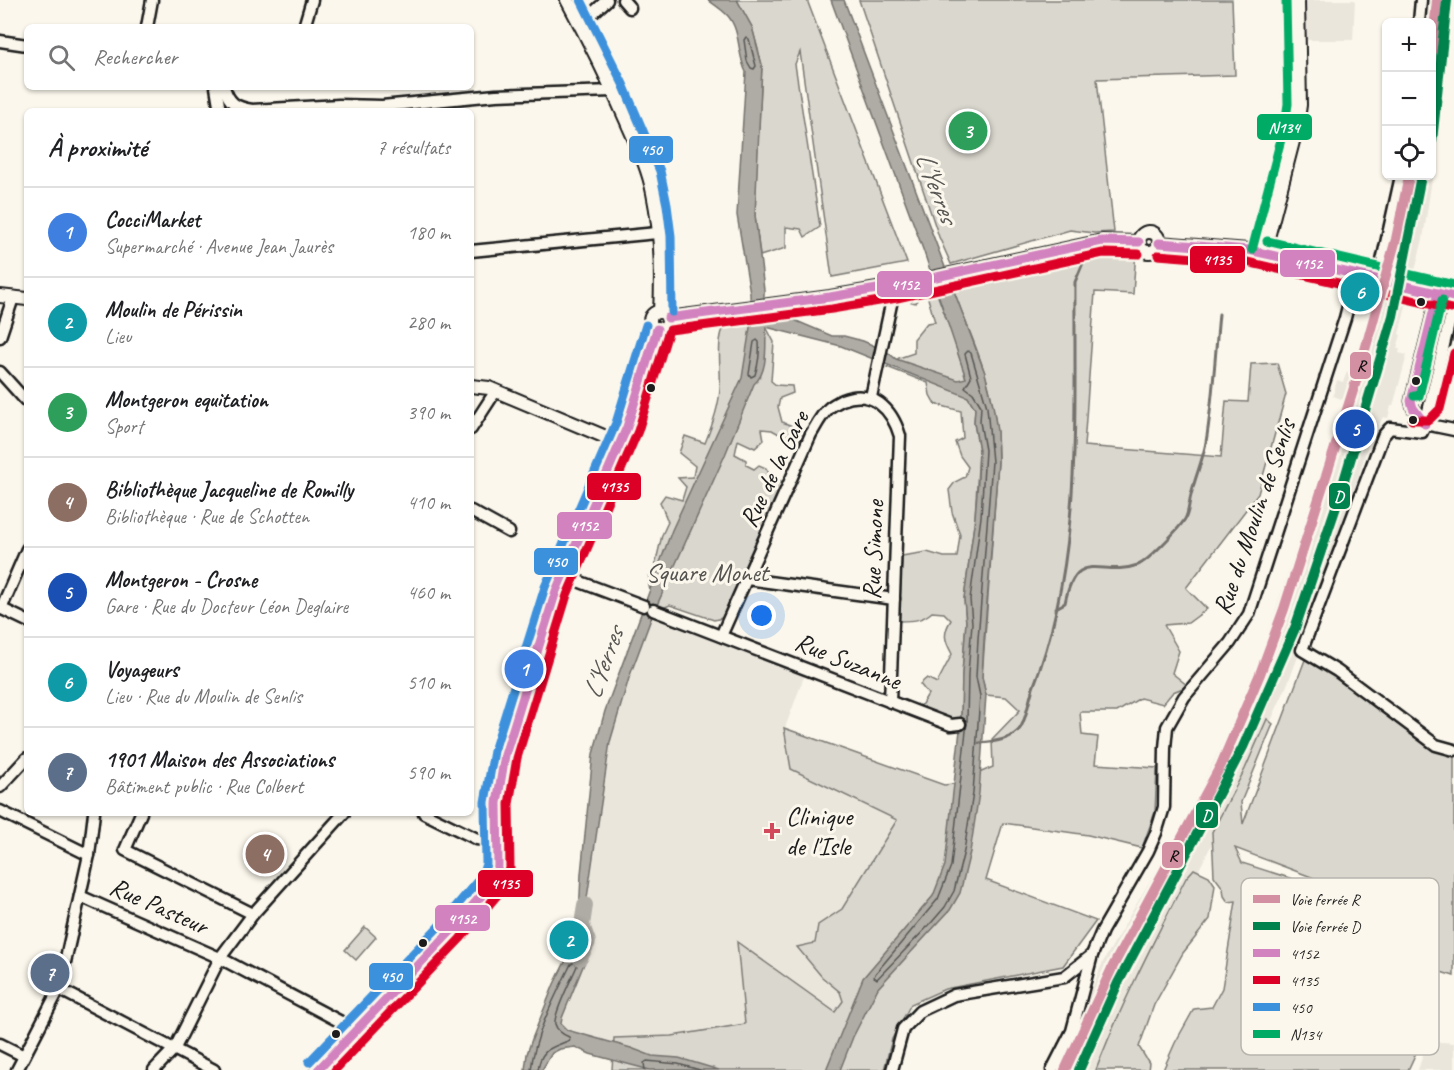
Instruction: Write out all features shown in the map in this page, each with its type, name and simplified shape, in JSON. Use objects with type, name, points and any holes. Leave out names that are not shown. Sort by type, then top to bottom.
[{"type":"street","points":[[148,24],[153,0]]},
{"type":"street","points":[[305,24],[312,0]]},
{"type":"street","points":[[567,0],[613,91],[647,172],[653,194],[664,315]]},
{"type":"street","points":[[580,24],[607,0]]},
{"type":"street","points":[[1264,253],[1297,126],[1300,105],[1298,0]]},
{"type":"street","points":[[1419,18],[1421,0]]},
{"type":"street","points":[[0,41],[24,45]]},
{"type":"street","points":[[216,90],[220,108]]},
{"type":"street","points":[[225,90],[228,100],[243,108]]},
{"type":"street","points":[[371,108],[496,95],[613,91]]},
{"type":"street","points":[[318,1070],[488,890],[496,874],[496,820],[505,755],[562,575],[620,443],[657,329],[652,326],[651,318],[655,313],[664,315],[744,308],[830,297],[895,286],[1102,241],[1139,242],[1148,232],[1155,234],[1159,243],[1244,249],[1379,280],[1400,180]]},
{"type":"street","points":[[474,251],[657,233]]},
{"type":"street","name":"Rue du Moulin de Senlis","points":[[892,1070],[903,1029],[920,1011],[954,995],[1064,977],[1092,955],[1156,832],[1164,807],[1167,727],[1184,697],[1230,643],[1249,614],[1346,318],[1356,275]]},
{"type":"street","points":[[871,397],[895,286]]},
{"type":"street","points":[[1408,286],[1454,297]]},
{"type":"street","points":[[1438,293],[1412,394],[1413,408],[1425,424],[1454,430]]},
{"type":"street","points":[[0,337],[6,297],[24,299]]},
{"type":"street","points":[[1454,303],[1422,432],[1393,428],[1387,430],[1383,436],[1302,650],[1337,670],[1436,745],[1454,750]]},
{"type":"street","points":[[0,372],[24,399]]},
{"type":"street","points":[[474,386],[489,388],[620,443]]},
{"type":"street","points":[[474,424],[495,392]]},
{"type":"street","name":"Rue Simone","points":[[871,397],[883,404],[897,426],[900,436],[890,702]]},
{"type":"street","name":"Rue de la Gare","points":[[721,636],[821,418],[832,405],[848,398],[871,397]]},
{"type":"street","points":[[1413,408],[1420,410],[1430,405]]},
{"type":"street","points":[[474,513],[509,532]]},
{"type":"street","points":[[24,556],[0,609],[24,620]]},
{"type":"street","name":"Rue Suzanne","points":[[562,575],[951,725],[960,724]]},
{"type":"street","points":[[747,579],[894,599]]},
{"type":"street","points":[[0,787],[24,761]]},
{"type":"street","points":[[0,811],[89,855]]},
{"type":"street","points":[[16,1070],[59,989],[89,855],[94,816]]},
{"type":"street","points":[[140,816],[125,850],[254,914]]},
{"type":"street","points":[[154,1070],[174,1048],[220,958],[254,914],[341,816]]},
{"type":"street","points":[[430,816],[477,839],[497,842]]},
{"type":"street","name":"Rue Pasteur","points":[[80,896],[220,958],[356,1030]]},
{"type":"street","points":[[1052,1070],[1072,1032],[1092,955]]},
{"type":"street","points":[[59,989],[214,1070]]},
{"type":"street","points":[[0,1044],[24,1056]]},
{"type":"shaded area","points":[[1306,0],[1355,0],[1353,40],[1304,40],[1307,31]]},
{"type":"shaded area","points":[[1424,0],[1452,0],[1436,152],[1436,18],[1422,18]]},
{"type":"shaded area","points":[[1403,180],[1432,180],[1423,239],[1399,334],[1401,335],[1397,348],[1400,349],[1399,353],[1407,355],[1393,406],[1391,406],[1388,418],[1383,417],[1370,439],[1332,561],[1297,651],[1298,657],[1285,690],[1243,782],[1121,1025],[1105,1070],[1058,1070],[1103,962],[1184,822],[1250,688],[1344,400],[1333,396],[1337,380],[1343,382],[1347,372],[1352,373],[1371,308],[1381,285]]},
{"type":"shaded area","name":"Clinique de l'Isle","points":[[652,616],[805,674],[785,728],[948,797],[826,1070],[614,1043],[567,1029],[561,1024],[590,942],[582,932],[610,742],[629,678]]},
{"type":"shaded area","points":[[1439,1042],[1454,1043],[1454,1070],[1418,1070],[1423,1055],[1439,1055]]},
{"type":"green space","points":[[737,0],[807,0],[907,263],[832,277],[800,52],[795,64],[820,227],[805,237],[801,229],[786,227],[786,248],[760,256],[755,215],[762,65],[752,27]]},
{"type":"green space","points":[[859,0],[1232,0],[1235,75],[1097,79],[1114,232],[1094,233],[1070,230],[951,264],[939,237]]},
{"type":"green space","points":[[1136,250],[1133,294],[1095,292],[1084,446],[1221,457],[1226,401],[1248,402],[1251,364],[1277,363],[1286,394],[1258,494],[1186,588],[1207,609],[1188,623],[1164,625],[1179,651],[1172,673],[1188,686],[1173,692],[1163,704],[1140,698],[1117,712],[1080,712],[1082,735],[1098,737],[1095,764],[1157,768],[1155,812],[1142,848],[1088,835],[1003,823],[986,880],[1096,921],[1063,966],[945,989],[911,1004],[892,1039],[884,1070],[612,1070],[614,1038],[672,1036],[745,1024],[737,942],[835,1012],[843,1001],[840,992],[822,977],[797,947],[815,943],[818,925],[842,909],[897,820],[791,769],[784,728],[944,785],[954,784],[993,767],[992,739],[1020,710],[1006,697],[986,695],[982,677],[998,462],[997,434],[986,377],[953,289],[1079,262],[1085,253]]},
{"type":"green space","points":[[934,286],[966,378],[968,397],[975,408],[974,423],[979,450],[975,517],[964,599],[966,622],[961,721],[935,716],[919,709],[928,694],[920,684],[927,678],[937,683],[952,654],[945,637],[951,620],[944,613],[932,612],[921,619],[899,621],[902,556],[927,552],[944,557],[957,557],[960,535],[952,512],[949,490],[955,482],[965,477],[968,467],[960,456],[955,442],[963,438],[961,411],[935,404],[930,395],[928,383],[887,367],[899,358],[914,353],[914,339],[927,323],[935,322],[927,295],[918,297],[916,303],[901,299],[903,292]]},
{"type":"green space","name":"Square Monet","points":[[754,314],[763,321],[774,342],[771,381],[776,385],[792,386],[793,393],[780,398],[778,407],[782,422],[806,431],[797,444],[772,430],[762,429],[764,440],[755,448],[738,440],[735,454],[746,460],[746,465],[754,469],[759,465],[766,468],[771,477],[786,483],[776,505],[772,508],[722,618],[714,620],[670,605],[665,607],[663,612],[654,608],[649,584],[649,576],[655,575],[654,570],[662,535],[668,522],[660,502],[665,495],[682,500],[686,487],[678,478],[693,477],[695,466],[679,453],[685,436],[705,443],[710,430],[719,396],[719,352],[725,325],[730,317]]},
{"type":"green space","points":[[1306,657],[1333,673],[1428,747],[1454,755],[1454,976],[1439,971],[1439,878],[1314,878],[1235,848],[1242,863],[1289,878],[1241,878],[1241,1055],[1415,1055],[1408,1070],[1163,1070],[1194,1009],[1212,1007],[1222,988],[1236,901],[1228,902],[1223,888],[1214,876],[1212,832],[1245,769],[1267,719],[1273,724],[1241,802],[1243,824]]},
{"type":"green space","points":[[1194,869],[1209,876],[1215,885],[1210,919],[1183,953],[1154,1005],[1139,1047],[1149,1063],[1148,1070],[1096,1070],[1138,973],[1186,878]]},
{"type":"green space","points":[[365,927],[376,937],[356,960],[345,950]]},
{"type":"water","points":[[708,0],[737,0],[752,27],[762,65],[755,215],[764,290],[764,312],[787,317],[832,336],[844,336],[863,341],[886,351],[896,359],[958,380],[966,378],[924,252],[831,0],[844,0],[985,373],[997,431],[998,462],[984,640],[982,677],[986,695],[979,793],[970,852],[960,893],[950,910],[878,988],[853,1037],[840,1070],[826,1070],[863,978],[933,896],[945,865],[961,721],[966,622],[964,599],[975,517],[979,450],[974,423],[975,408],[968,397],[841,346],[766,327],[762,373],[754,384],[725,455],[657,605],[652,611],[610,742],[582,932],[591,942],[590,949],[561,1024],[567,1030],[652,1056],[679,1058],[719,1070],[650,1070],[590,1054],[575,1047],[560,1049],[552,1053],[542,1070],[525,1070],[532,1039],[554,984],[578,936],[581,874],[593,754],[605,711],[672,530],[742,378],[751,321],[750,293],[737,215],[746,72],[732,22],[724,12]]},
{"type":"waterway","points":[[979,743],[1008,738],[1021,727],[1049,639],[1061,589],[1072,488],[1075,282],[1086,256],[1100,250]]},
{"type":"waterway","points":[[1056,608],[1065,603],[1070,586],[1076,575],[1083,569],[1125,568],[1138,565],[1149,558],[1186,517],[1206,442],[1219,314]]},
{"type":"waterway","name":"L'Yerres","points":[[580,958],[588,942],[582,925],[585,905]]},
{"type":"tunnel","points":[[1381,280],[1408,286]]},
{"type":"rail line","name":"R","points":[[1435,18],[1437,0]]},
{"type":"rail line","name":"D","points":[[1434,126],[1447,0]]},
{"type":"rail line","name":"R","points":[[1065,1070],[1113,966],[1221,765],[1260,674],[1284,609],[1358,375],[1396,239],[1408,180]]},
{"type":"rail line","name":"D","points":[[1079,1070],[1118,983],[1243,747],[1295,628],[1338,501],[1393,316],[1420,180]]},
{"type":"transit line","name":"450","points":[[581,0],[623,84],[660,171],[671,236],[672,312]]},
{"type":"transit line","name":"N134","points":[[1252,250],[1285,124],[1288,104],[1286,0]]},
{"type":"transit line","name":"4152","points":[[668,318],[830,297],[895,286],[1102,241],[1139,242]]},
{"type":"transit line","name":"N134","points":[[1267,241],[1454,285]]},
{"type":"transit line","name":"4152","points":[[1159,243],[1249,250],[1454,297]]},
{"type":"transit line","name":"4135","points":[[670,330],[832,309],[897,298],[1103,253],[1139,254]]},
{"type":"transit line","name":"4135","points":[[1158,255],[1247,262],[1451,309]]},
{"type":"transit line","name":"4152","points":[[1425,424],[1413,408],[1411,401],[1438,293]]},
{"type":"transit line","name":"N134","points":[[1414,396],[1419,396],[1442,300]]},
{"type":"transit line","name":"450","points":[[309,1062],[442,923],[482,876],[486,864],[485,802],[494,751],[545,587],[616,423],[646,325]]},
{"type":"transit line","name":"4152","points":[[318,1070],[451,931],[493,882],[498,866],[497,803],[505,755],[556,591],[627,427],[657,329]]},
{"type":"transit line","name":"4135","points":[[335,1070],[460,939],[504,887],[510,868],[509,804],[517,758],[567,595],[638,431],[668,333]]},
{"type":"transit line","name":"4135","points":[[1412,420],[1429,420],[1440,409],[1454,353]]},
{"type":"place","name":"Montgeron equitation","points":[[968,131]]},
{"type":"place","name":"Voyageurs","points":[[1360,292]]},
{"type":"place","name":"Montgeron - Crosne","points":[[1355,429]]},
{"type":"place","name":"CocciMarket","points":[[524,669]]},
{"type":"place","name":"Clinique de l'Isle","points":[[772,831]]},
{"type":"place","name":"Bibliothèque Jacqueline de Romilly","points":[[265,854]]},
{"type":"place","name":"Moulin de Périssin","points":[[569,940]]},
{"type":"place","name":"1901 Maison des Associations","points":[[50,973]]}]
